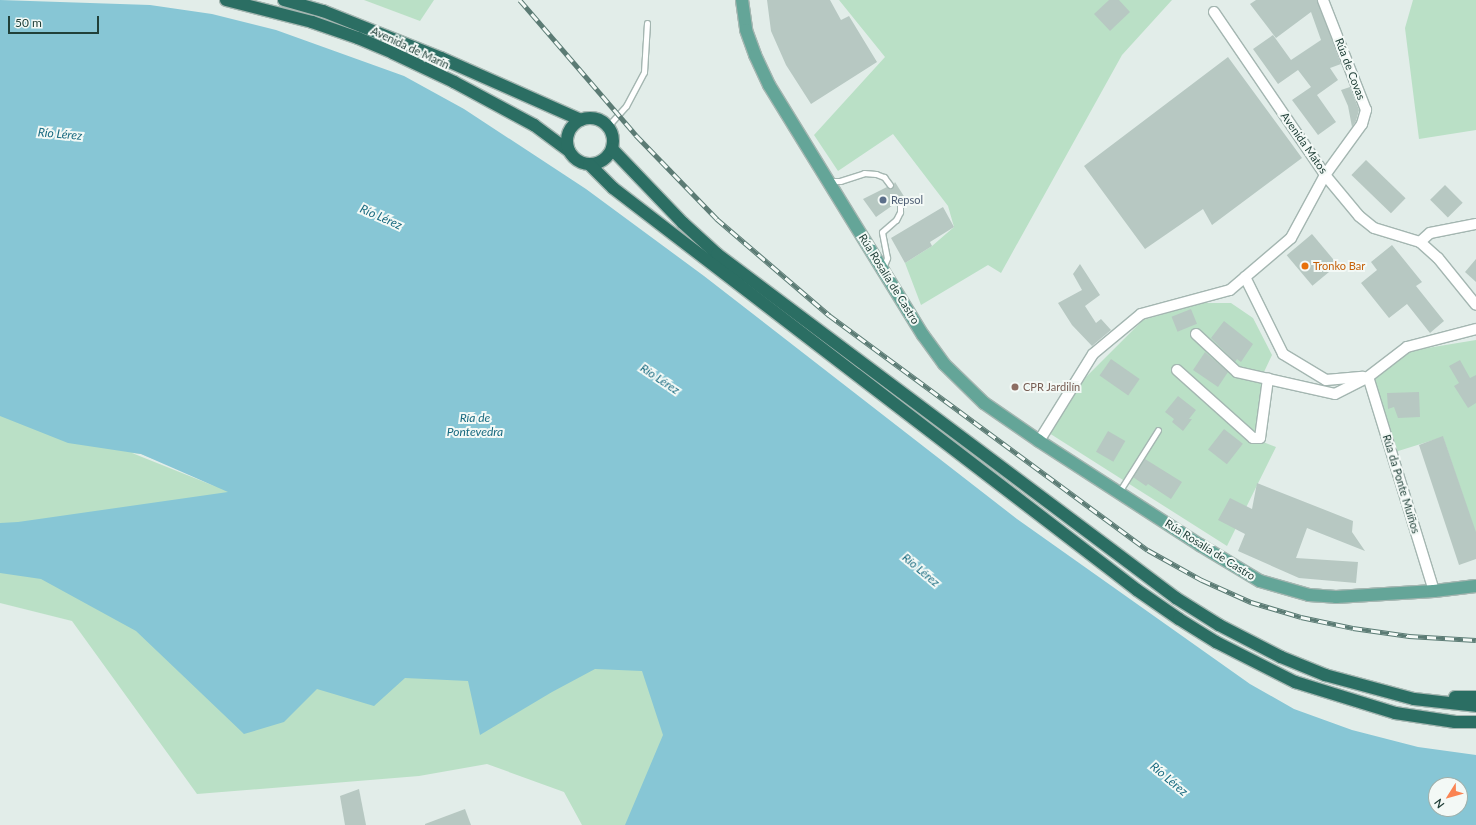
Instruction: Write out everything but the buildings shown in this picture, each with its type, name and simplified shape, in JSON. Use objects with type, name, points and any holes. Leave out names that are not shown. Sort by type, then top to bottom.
[{"type":"highway","name":"Avenida de Marín","points":[[226,0],[312,22],[358,38],[386,50],[429,70],[534,125],[570,151]]},
{"type":"highway","name":"Avenida de Marín","points":[[287,0],[323,11],[441,58],[581,120]]},
{"type":"highway","points":[[589,164],[603,160],[612,149],[612,133],[608,126],[595,119],[581,120],[570,130],[567,144],[577,160],[589,164],[613,188],[1137,590],[1179,619],[1223,646],[1295,682],[1395,713],[1456,722],[1476,722]]},
{"type":"highway","points":[[612,149],[683,223],[717,254],[1176,598],[1219,625],[1281,657],[1325,675],[1414,699],[1476,706]]},
{"type":"highway","points":[[1414,699],[1476,697]]},
{"type":"highway","points":[[1456,722],[1476,731]]},
{"type":"main road","name":"Rúa Rosalía de Castro","points":[[742,0],[746,30],[755,55],[769,85],[923,335],[948,369],[984,404],[1233,566],[1260,581],[1309,595],[1336,596],[1434,591],[1476,586]]},
{"type":"street","name":"Rúa de Covas","points":[[1039,441],[1093,354],[1141,314],[1230,290],[1291,238],[1325,175],[1362,124],[1366,110],[1323,0]]},
{"type":"street","name":"Avenida Matos","points":[[1214,12],[1325,175],[1359,216],[1374,228],[1420,242]]},
{"type":"street","points":[[1476,224],[1430,233],[1420,242],[1438,258],[1476,306]]},
{"type":"street","points":[[1245,277],[1283,354],[1326,380],[1368,377]]},
{"type":"street","points":[[1196,334],[1237,372],[1335,394],[1368,377],[1407,347],[1476,329]]},
{"type":"street","points":[[1177,370],[1253,438],[1260,438],[1268,379]]},
{"type":"street","name":"Rúa da Ponte Muíños","points":[[1368,377],[1434,591]]},
{"type":"lane","points":[[608,126],[626,106],[644,72],[648,22]]},
{"type":"lane","points":[[828,181],[840,181],[864,173],[876,174],[884,177],[890,185]]},
{"type":"lane","points":[[882,269],[887,258],[882,232],[896,220],[900,212],[900,200]]},
{"type":"lane","points":[[1118,492],[1158,430]]},
{"type":"green space","points":[[364,0],[434,0],[420,21]]},
{"type":"green space","points":[[839,0],[1172,0],[1122,55],[1001,273],[988,265],[921,305],[905,263],[932,246],[954,227],[948,206],[893,134],[838,171],[814,135],[885,57]]},
{"type":"green space","points":[[1413,0],[1476,0],[1476,130],[1419,139],[1405,28]]},
{"type":"green space","points":[[0,236],[1087,825],[582,825],[564,792],[487,764],[419,776],[197,794],[72,621],[0,603]],"holes":[[[132,453],[141,454],[171,466],[217,487]]]},
{"type":"green space","points":[[1202,303],[1231,303],[1253,318],[1272,355],[1264,372],[1241,369],[1194,329],[1190,332],[1235,374],[1264,381],[1258,434],[1253,438],[1276,447],[1227,546],[1049,433],[1085,378],[1143,320]]},
{"type":"green space","points":[[1476,340],[1476,534],[1443,437],[1395,452],[1372,378],[1409,351]]},
{"type":"water","name":"Ría de Pontevedra","points":[[0,0],[150,5],[212,14],[276,30],[404,76],[464,109],[586,189],[704,276],[1017,519],[1250,684],[1294,709],[1352,730],[1418,747],[1476,755],[1476,825],[625,825],[663,735],[642,671],[595,669],[552,692],[480,735],[468,681],[405,678],[374,706],[317,689],[284,722],[244,734],[136,631],[41,579],[0,573],[0,523],[18,522],[228,492],[141,454],[68,443],[0,416]]},
{"type":"railway","points":[[520,0],[636,135],[717,219],[829,315],[1148,550],[1202,580],[1251,602],[1301,617],[1353,628],[1409,636],[1476,640]]},
{"type":"place","name":"Repsol","points":[[883,200]]},
{"type":"place","name":"Tronko Bar","points":[[1305,266]]},
{"type":"place","name":"CPR Jardilín","points":[[1015,387]]},
{"type":"water label","name":"Río Lérez","points":[[60,134]]},
{"type":"water label","name":"Río Lérez","points":[[381,217]]},
{"type":"water label","name":"Río Lérez","points":[[660,379]]},
{"type":"water label","name":"Río Lérez","points":[[921,570]]},
{"type":"water label","name":"Río Lérez","points":[[1169,779]]}]
